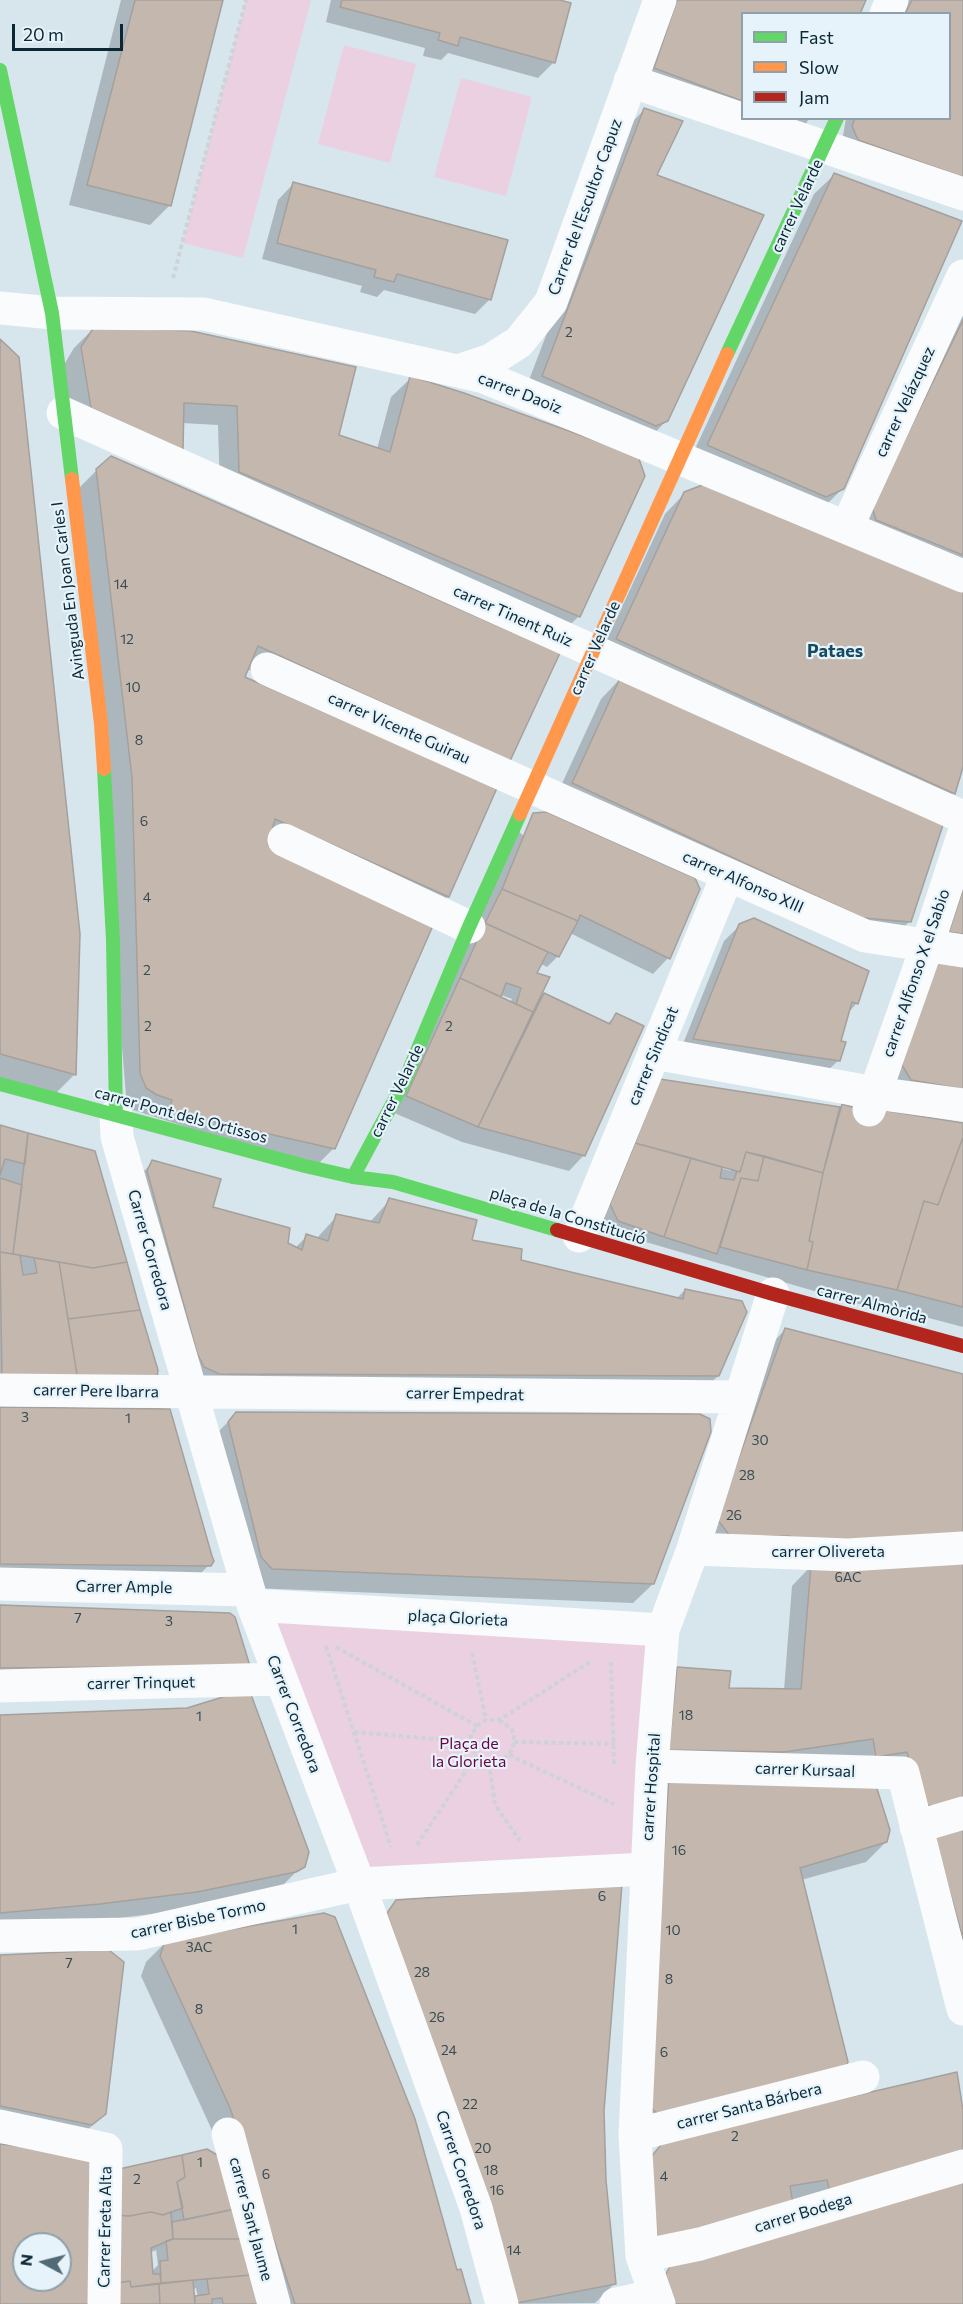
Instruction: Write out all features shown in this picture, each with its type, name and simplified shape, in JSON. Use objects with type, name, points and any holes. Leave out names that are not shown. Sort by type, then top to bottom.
[{"type":"street","name":"Carrer de l'Escultor Capuz","points":[[458,371],[491,360],[519,342],[550,302],[630,81],[652,2]]},
{"type":"street","name":"Avinguda En Joan Carles I","points":[[0,70],[52,313],[101,724],[113,940],[116,1115]]},
{"type":"street","points":[[630,81],[741,110]]},
{"type":"street","points":[[781,120],[831,133],[963,194]]},
{"type":"street","name":"carrer Velarde","points":[[353,1177],[404,1082],[469,927],[679,458],[831,133]]},
{"type":"street","name":"carrer Velázquez","points":[[847,527],[963,276]]},
{"type":"street","name":"carrer Daoiz","points":[[0,308],[52,313],[204,314],[484,376],[963,576]]},
{"type":"street","name":"carrer Tinent Ruiz","points":[[63,413],[593,653],[963,817]]},
{"type":"street","name":"carrer Vicente Guirau","points":[[267,669],[532,786]]},
{"type":"street","name":"carrer Alfonso XIII","points":[[532,786],[727,876],[865,936],[963,951]]},
{"type":"street","name":"carrer Alfonso X el Sabio","points":[[872,1102],[963,836]]},
{"type":"street","points":[[284,840],[469,927]]},
{"type":"street","name":"carrer Sindicat","points":[[579,1236],[727,876]]},
{"type":"street","points":[[654,1053],[872,1102],[963,1105]]},
{"type":"street","name":"carrer Pont dels Ortissos","points":[[0,1084],[353,1177]]},
{"type":"street","name":"Carrer Corredora","points":[[116,1115],[117,1137],[251,1597],[359,1884],[476,2208],[502,2304]]},
{"type":"street","name":"plaça de la Constitució","points":[[353,1177],[393,1182],[773,1294]]},
{"type":"street","name":"carrer Almòrida","points":[[773,1294],[963,1346]]},
{"type":"street","name":"carrer Hospital","points":[[657,2299],[642,2256],[635,2135],[653,1755],[653,1630],[693,1549],[773,1294]]},
{"type":"street","name":"carrer Pere Ibarra","points":[[0,1390],[191,1392]]},
{"type":"street","name":"carrer Empedrat","points":[[191,1392],[740,1397]]},
{"type":"street","name":"carrer Olivereta","points":[[693,1549],[848,1555],[963,1548]]},
{"type":"street","name":"Carrer Ample","points":[[0,1584],[251,1597]]},
{"type":"street","name":"plaça Glorieta","points":[[251,1597],[653,1630]]},
{"type":"street","name":"carrer Trinquet","points":[[0,1686],[282,1680]]},
{"type":"street","name":"carrer Kursaal","points":[[653,1755],[903,1773],[916,1827]]},
{"type":"street","points":[[963,1813],[916,1827],[963,2009]]},
{"type":"street","points":[[359,1884],[646,1869]]},
{"type":"street","name":"carrer Bisbe Tormo","points":[[0,1936],[138,1935],[359,1884]]},
{"type":"street","name":"carrer Santa Bárbera","points":[[635,2135],[863,2077]]},
{"type":"street","name":"Carrer Ereta Alta","points":[[0,2126],[106,2149],[104,2304]]},
{"type":"street","name":"carrer Sant Jaume","points":[[228,2134],[274,2304]]},
{"type":"street","name":"carrer Bodega","points":[[642,2256],[700,2244],[963,2166]]},
{"type":"street","points":[[616,2304],[657,2299]]},
{"type":"path","points":[[164,313],[246,0]]},
{"type":"path","points":[[499,1720],[511,1728],[514,1742],[509,1755],[503,1760],[489,1762],[476,1756],[471,1742],[471,1735],[477,1726],[486,1720],[499,1720],[610,1650],[653,1630]]},
{"type":"path","points":[[392,1849],[324,1641],[477,1726]]},
{"type":"path","points":[[470,1645],[486,1720]]},
{"type":"path","points":[[610,1650],[614,1774]]},
{"type":"path","points":[[354,1732],[471,1742]]},
{"type":"path","points":[[514,1742],[613,1744],[653,1755]]},
{"type":"path","points":[[509,1755],[615,1804]]},
{"type":"path","points":[[416,1848],[476,1756]]},
{"type":"path","points":[[489,1762],[495,1805],[543,1875]]},
{"type":"path","points":[[614,1794],[615,1815]]},
{"type":"green space","points":[[246,0],[311,0],[243,258],[183,243]]},
{"type":"green space","points":[[344,45],[416,64],[390,163],[318,144]]},
{"type":"green space","points":[[461,78],[532,97],[506,196],[434,177]]},
{"type":"green space","name":"Plaça de la Glorieta","points":[[271,1606],[658,1624],[639,1878],[374,1897]]},
{"type":"building","points":[[135,0],[223,0],[171,206],[87,185]]},
{"type":"building","points":[[342,0],[560,0],[571,3],[555,63],[460,37],[458,46],[438,40],[440,33],[340,7]]},
{"type":"building","points":[[677,0],[866,0],[861,12],[741,12],[741,101],[654,68]]},
{"type":"building","points":[[912,0],[963,0],[963,177],[858,140],[852,126],[854,120],[951,120],[951,12],[906,12]]},
{"type":"building","points":[[644,108],[683,121],[657,175],[764,215],[668,421],[656,426],[542,376]]},
{"type":"building","points":[[834,173],[962,221],[844,489],[826,497],[707,445]]},
{"type":"building","points":[[293,182],[508,240],[491,300],[397,274],[394,282],[374,277],[376,270],[277,243]]},
{"type":"building","points":[[963,320],[963,555],[876,520],[872,507]]},
{"type":"building","points":[[94,327],[191,331],[356,367],[339,435],[390,452],[410,376],[464,393],[638,456],[645,476],[580,617],[239,472],[237,406],[184,403],[183,450],[91,408],[81,347]]},
{"type":"building","points":[[0,339],[19,357],[80,934],[76,1075],[0,1054]]},
{"type":"building","points":[[111,456],[560,653],[510,761],[258,646],[245,677],[497,788],[449,897],[275,819],[268,845],[435,921],[335,1149],[168,1111],[172,1100],[146,1088],[140,1073],[132,778],[96,469]]},
{"type":"building","points":[[705,484],[963,591],[963,767],[955,794],[616,639],[684,492]]},
{"type":"building","points":[[620,678],[943,825],[911,922],[863,918],[572,783]]},
{"type":"building","points":[[547,812],[695,878],[700,889],[670,959],[580,915],[578,921],[502,889],[533,813]]},
{"type":"building","points":[[502,889],[578,921],[559,957],[485,923]]},
{"type":"building","points":[[963,889],[963,934],[949,932]]},
{"type":"building","points":[[754,918],[869,971],[858,1004],[852,1002],[841,1041],[846,1042],[840,1061],[693,1039],[739,924]]},
{"type":"building","points":[[485,923],[548,952],[537,973],[550,977],[533,1012],[516,1004],[521,988],[506,983],[501,997],[460,978]]},
{"type":"building","points":[[935,962],[963,966],[963,1089],[911,1080],[902,1065]]},
{"type":"building","points":[[460,978],[533,1012],[478,1127],[406,1096]]},
{"type":"building","points":[[544,993],[610,1024],[616,1013],[644,1026],[585,1156],[478,1127]]},
{"type":"building","points":[[660,1079],[840,1107],[823,1173],[746,1152],[740,1172],[635,1143]]},
{"type":"building","points":[[842,1104],[859,1109],[888,1111],[963,1123],[963,1137],[938,1205],[924,1201],[897,1290],[807,1270],[813,1242],[809,1241],[823,1173]]},
{"type":"building","points":[[0,1125],[28,1133],[25,1164],[5,1159],[0,1175]]},
{"type":"building","points":[[28,1133],[95,1151],[127,1262],[93,1268],[13,1254]]},
{"type":"building","points":[[963,1137],[963,1307],[897,1290],[924,1201],[938,1205]]},
{"type":"building","points":[[635,1143],[691,1158],[664,1237],[618,1221],[610,1204]]},
{"type":"building","points":[[746,1152],[764,1156],[758,1181],[741,1178],[717,1254],[664,1237],[691,1158],[722,1167],[720,1178],[734,1180],[737,1171],[740,1172]]},
{"type":"building","points":[[764,1156],[823,1173],[809,1241],[813,1242],[807,1270],[720,1247],[741,1178],[758,1181]]},
{"type":"building","points":[[152,1160],[221,1179],[213,1207],[290,1228],[288,1243],[302,1250],[306,1234],[328,1241],[336,1214],[379,1223],[389,1198],[477,1220],[472,1240],[522,1249],[521,1260],[683,1299],[685,1289],[742,1301],[747,1312],[719,1376],[219,1374],[204,1367],[197,1353],[147,1171]]},
{"type":"building","points":[[0,1178],[22,1185],[13,1254],[0,1252]]},
{"type":"building","points":[[0,1252],[20,1255],[23,1275],[37,1273],[34,1258],[59,1262],[78,1381],[2,1380]]},
{"type":"building","points":[[59,1262],[93,1268],[127,1262],[140,1310],[68,1319]]},
{"type":"building","points":[[140,1310],[158,1370],[157,1379],[78,1381],[68,1319]]},
{"type":"building","points":[[785,1328],[963,1374],[963,1538],[790,1545],[790,1536],[730,1536],[717,1519]]},
{"type":"building","points":[[0,1407],[170,1409],[214,1561],[211,1566],[0,1564]]},
{"type":"building","points":[[236,1412],[700,1414],[710,1419],[711,1432],[654,1584],[272,1569],[261,1557],[228,1422]]},
{"type":"building","points":[[963,1561],[963,1799],[934,1807],[927,1805],[920,1797],[907,1752],[876,1757],[873,1739],[784,1752],[669,1750],[677,1667],[731,1671],[729,1688],[801,1689],[811,1564]]},
{"type":"building","points":[[0,1605],[230,1613],[235,1617],[250,1666],[0,1668]]},
{"type":"building","points":[[249,1689],[309,1852],[305,1867],[296,1872],[197,1892],[0,1913],[0,1715],[187,1708]]},
{"type":"building","points":[[669,1775],[873,1776],[890,1830],[887,1842],[800,1868],[848,2062],[842,2074],[663,2119],[648,2105]]},
{"type":"building","points":[[963,1823],[963,1939],[933,1831]]},
{"type":"building","points":[[622,1884],[604,2111],[606,2180],[616,2284],[517,2303],[387,1913],[396,1900]]},
{"type":"building","points":[[324,1913],[335,1917],[415,2119],[457,2270],[461,2269],[471,2304],[295,2304],[230,2108],[160,1956],[165,1941]]},
{"type":"building","points":[[109,1950],[124,1962],[106,2114],[92,2125],[0,2106],[0,1955]]},
{"type":"building","points":[[957,2072],[963,2110],[963,2154],[830,2193],[827,2180],[790,2186],[793,2204],[658,2244],[650,2158],[665,2140]]},
{"type":"building","points":[[0,2144],[101,2155],[97,2304],[0,2304]]},
{"type":"building","points":[[207,2149],[224,2159],[235,2209],[184,2220],[177,2182],[185,2177],[182,2155]]},
{"type":"building","points":[[182,2155],[185,2177],[177,2182],[183,2208],[163,2215],[151,2212],[129,2216],[110,2215],[110,2171]]},
{"type":"building","points":[[963,2175],[963,2304],[671,2304],[664,2278],[672,2262]]},
{"type":"building","points":[[235,2209],[242,2239],[173,2239],[172,2222]]},
{"type":"building","points":[[151,2212],[163,2215],[171,2212],[173,2239],[151,2248],[153,2274],[160,2274],[161,2283],[131,2287],[130,2281],[111,2284],[110,2215],[129,2216]]},
{"type":"building","points":[[173,2239],[242,2239],[251,2275],[161,2283],[160,2261],[168,2260],[166,2241]]},
{"type":"building","points":[[251,2275],[258,2304],[223,2304],[222,2298],[212,2299],[212,2304],[195,2304],[195,2296],[209,2294],[207,2279]]},
{"type":"building","points":[[193,2280],[195,2304],[160,2304],[159,2284]]},
{"type":"building","points":[[130,2281],[131,2287],[159,2284],[160,2304],[111,2304],[111,2284]]},
{"type":"traffic: fast","points":[[0,70],[52,313],[72,479]]},
{"type":"traffic: fast","points":[[727,354],[836,120]]},
{"type":"traffic: fast","points":[[104,769],[113,940],[116,1115]]},
{"type":"traffic: fast","points":[[353,1177],[404,1082],[469,927],[520,814]]},
{"type":"traffic: fast","points":[[0,1084],[305,1166],[353,1177],[393,1182],[557,1230]]},
{"type":"traffic: slow","points":[[520,814],[727,354]]},
{"type":"traffic: slow","points":[[72,479],[101,724],[104,769]]},
{"type":"traffic: jam","points":[[557,1230],[773,1294],[963,1346]]},
{"type":"district","name":"Pataes","points":[[835,651]]}]
